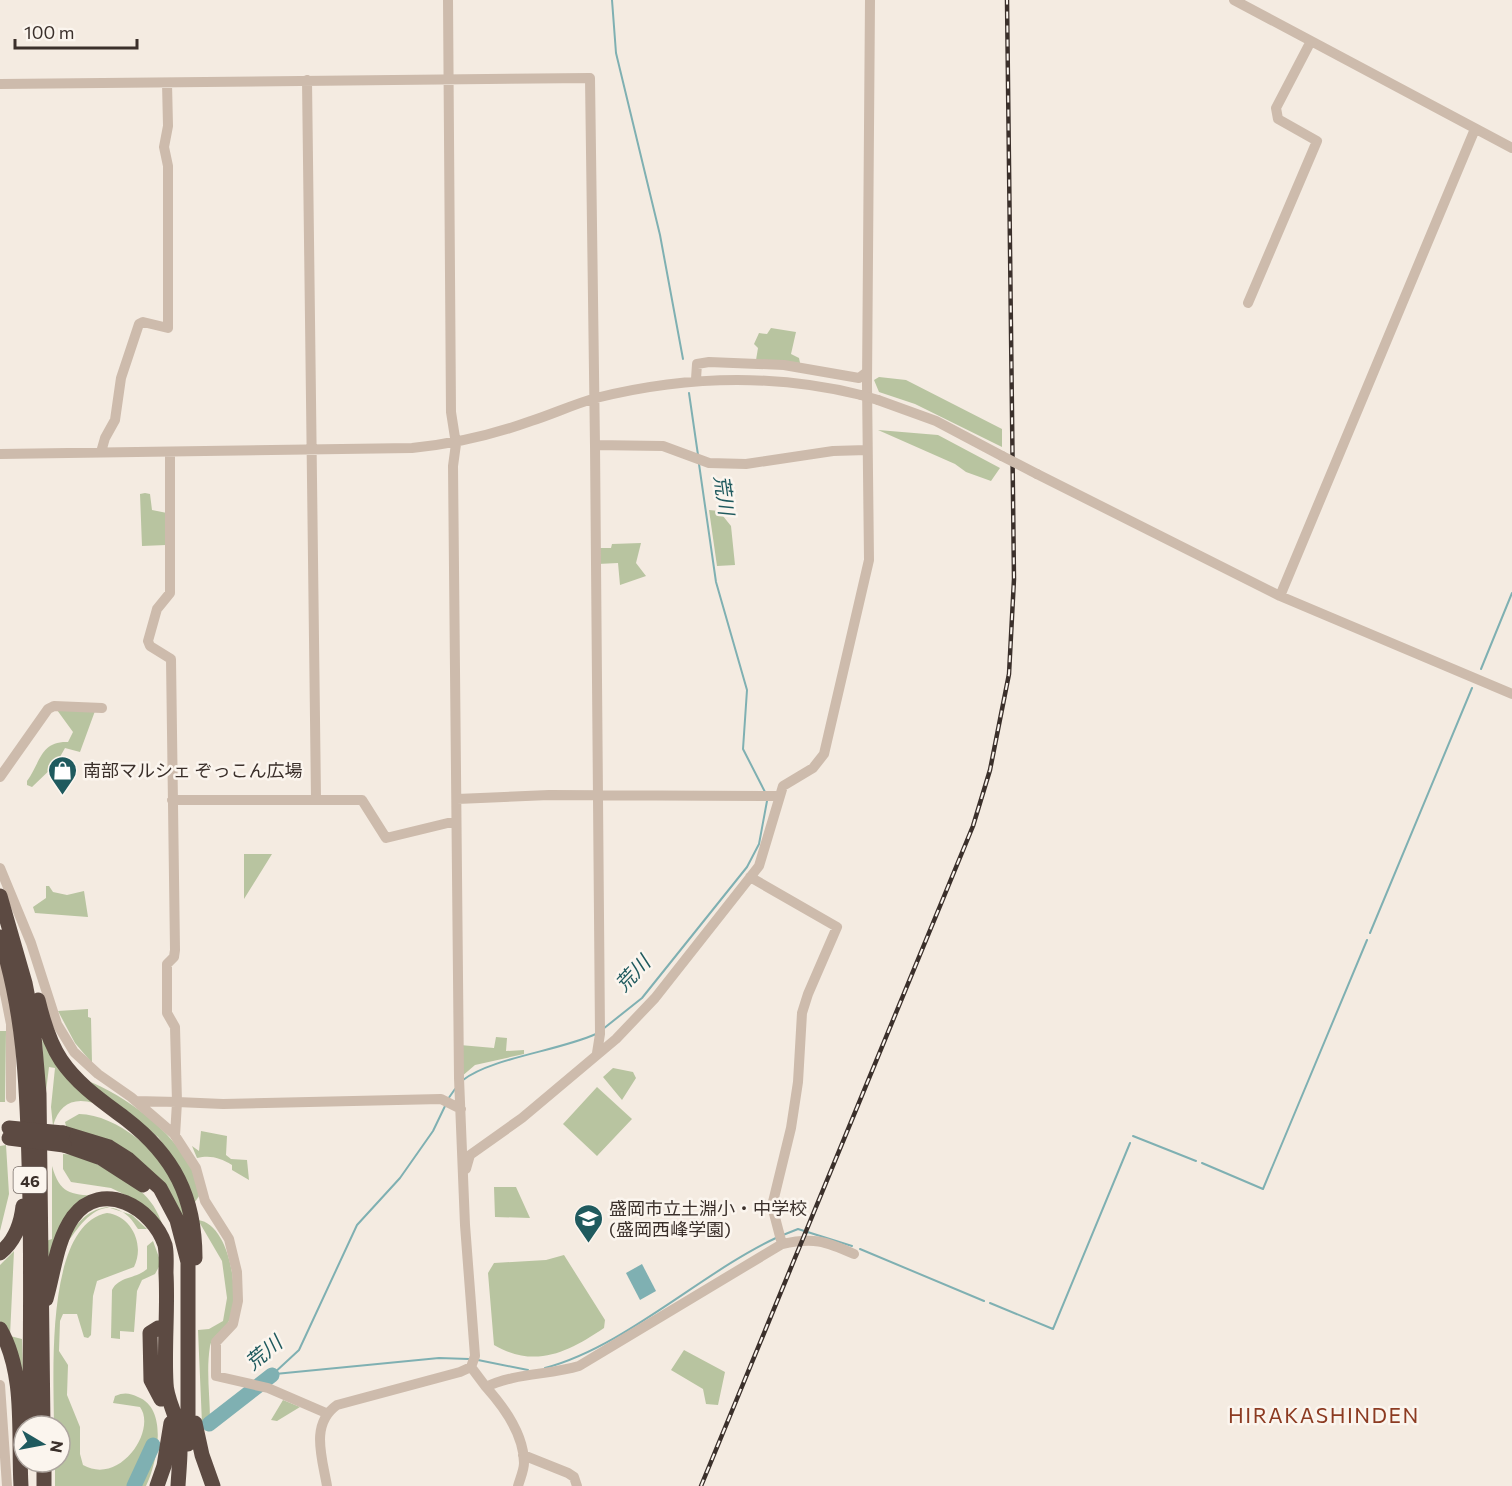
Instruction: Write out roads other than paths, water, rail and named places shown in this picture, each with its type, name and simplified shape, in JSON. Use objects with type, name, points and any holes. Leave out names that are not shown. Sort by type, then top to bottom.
[{"type":"highway","name":"46","points":[[0,896],[33,1024],[39,1094],[43,1414]]},
{"type":"highway","points":[[9,924],[33,983],[46,1029],[62,1060],[88,1090],[155,1143],[174,1169],[188,1200],[195,1261],[178,1271]]},
{"type":"highway","name":"46","points":[[0,937],[14,984],[21,1025],[27,1087],[30,1188],[30,1414]]},
{"type":"highway","points":[[5,1133],[64,1139],[109,1147],[128,1159],[160,1188],[184,1238],[171,1309],[166,1384],[178,1427],[180,1447],[178,1486]]},
{"type":"highway","points":[[0,1253],[13,1239],[18,1228],[23,1201],[30,1188]]},
{"type":"highway","points":[[41,1317],[66,1229],[75,1215],[88,1205],[105,1199],[123,1200],[136,1207],[159,1232],[188,1295],[186,1486]]},
{"type":"highway","points":[[157,1486],[170,1441],[173,1411],[179,1390],[178,1271]]},
{"type":"highway","points":[[171,1309],[158,1328],[161,1400],[173,1411]]},
{"type":"highway","points":[[0,1329],[9,1345],[15,1366],[21,1486]]},
{"type":"highway","points":[[188,1392],[202,1455],[213,1486]]},
{"type":"street","points":[[448,0],[451,412],[456,444],[453,478],[460,1092],[453,1105],[463,1180],[473,1363],[486,1387],[505,1409],[523,1455],[524,1465],[518,1486]]},
{"type":"street","points":[[457,799],[598,795],[770,796],[819,762],[826,747],[869,560],[867,372],[870,0]]},
{"type":"street","points":[[1234,0],[1512,148]]},
{"type":"street","points":[[1248,303],[1317,141],[1278,119],[1276,108],[1311,41]]},
{"type":"street","points":[[0,84],[590,78],[600,1031],[597,1053]]},
{"type":"street","points":[[307,80],[316,799]]},
{"type":"street","points":[[101,452],[105,438],[115,420],[121,378],[139,324],[143,322],[168,328],[168,166],[164,147],[168,126],[167,83]]},
{"type":"street","points":[[1280,596],[1475,129]]},
{"type":"street","points":[[696,379],[697,364],[709,362],[784,365],[859,378],[867,372]]},
{"type":"street","points":[[0,454],[412,448],[456,444],[595,398],[696,379],[784,380],[861,395],[936,422],[1280,596],[1512,694]]},
{"type":"street","points":[[595,445],[663,446],[701,461],[746,464],[833,451],[867,450]]},
{"type":"street","points":[[170,452],[170,593],[157,609],[148,641],[150,646],[171,659],[175,950],[174,957],[167,964],[167,1013],[175,1027],[177,1102],[175,1136]]},
{"type":"street","points":[[0,777],[48,709],[54,705],[102,708]]},
{"type":"street","points":[[463,1180],[470,1155],[522,1118],[616,1039],[655,998],[759,866],[770,796]]},
{"type":"street","points":[[172,800],[362,800],[386,838],[456,821]]},
{"type":"street","points":[[0,868],[31,943],[63,1034],[74,1052],[98,1074],[136,1101],[175,1136],[196,1168],[205,1201],[230,1239],[237,1272],[236,1317],[216,1342],[216,1376],[268,1388],[326,1413]]},
{"type":"street","points":[[750,877],[837,927],[802,1013],[798,1082],[791,1128],[772,1206],[780,1239]]},
{"type":"street","points":[[0,969],[11,1024],[11,1098]]},
{"type":"street","points":[[136,1101],[223,1104],[317,1101],[453,1105]]},
{"type":"street","points":[[486,1387],[496,1382],[558,1372],[584,1363],[780,1239],[823,1240],[854,1254]]},
{"type":"street","points":[[327,1486],[320,1428],[326,1413],[338,1405],[460,1372],[473,1363]]},
{"type":"street","points":[[0,1385],[7,1486]]},
{"type":"street","points":[[523,1455],[568,1473],[574,1478],[577,1486]]},
{"type":"water","points":[[642,1264],[656,1291],[640,1300],[626,1273]]},
{"type":"waterway","name":"荒川","points":[[612,0],[616,53],[660,235],[683,359]]},
{"type":"waterway","name":"荒川","points":[[689,393],[698,455]]},
{"type":"waterway","name":"荒川","points":[[699,464],[716,582],[747,690],[743,749],[765,792]]},
{"type":"waterway","points":[[1481,669],[1512,593]]},
{"type":"waterway","points":[[1370,933],[1472,688]]},
{"type":"waterway","name":"荒川","points":[[603,1029],[642,998],[747,867],[759,844],[767,801]]},
{"type":"waterway","points":[[1202,1163],[1263,1189],[1367,940]]},
{"type":"waterway","name":"荒川","points":[[463,1080],[475,1072],[507,1060],[596,1034]]},
{"type":"waterway","name":"荒川","points":[[448,1099],[455,1089]]},
{"type":"waterway","name":"荒川","points":[[272,1375],[299,1350],[357,1225],[400,1178],[433,1131],[446,1104]]},
{"type":"waterway","points":[[1133,1136],[1196,1161]]},
{"type":"waterway","points":[[990,1303],[1053,1329],[1130,1143]]},
{"type":"waterway","points":[[783,1235],[798,1229],[852,1246]]},
{"type":"waterway","points":[[545,1368],[575,1358],[604,1344],[634,1327],[721,1269],[778,1237]]},
{"type":"waterway","points":[[860,1249],[984,1301]]},
{"type":"waterway","points":[[275,1374],[439,1358],[469,1359]]},
{"type":"waterway","points":[[478,1360],[528,1370]]},
{"type":"waterway","name":"荒川","points":[[209,1424],[272,1375]]},
{"type":"waterway","name":"荒川","points":[[134,1486],[153,1445]]},
{"type":"railway","points":[[701,1486],[973,826],[990,770],[1009,674],[1014,579],[1007,0]]},
{"type":"place","name":"南部マルシェ ぞっこん広場","points":[[62,796]]},
{"type":"place","name":"盛岡市立土淵小・中学校 (盛岡西峰学園)","points":[[588,1244]]},
{"type":"district","name":"HIRAKASHINDEN","points":[[1324,1414]]}]
